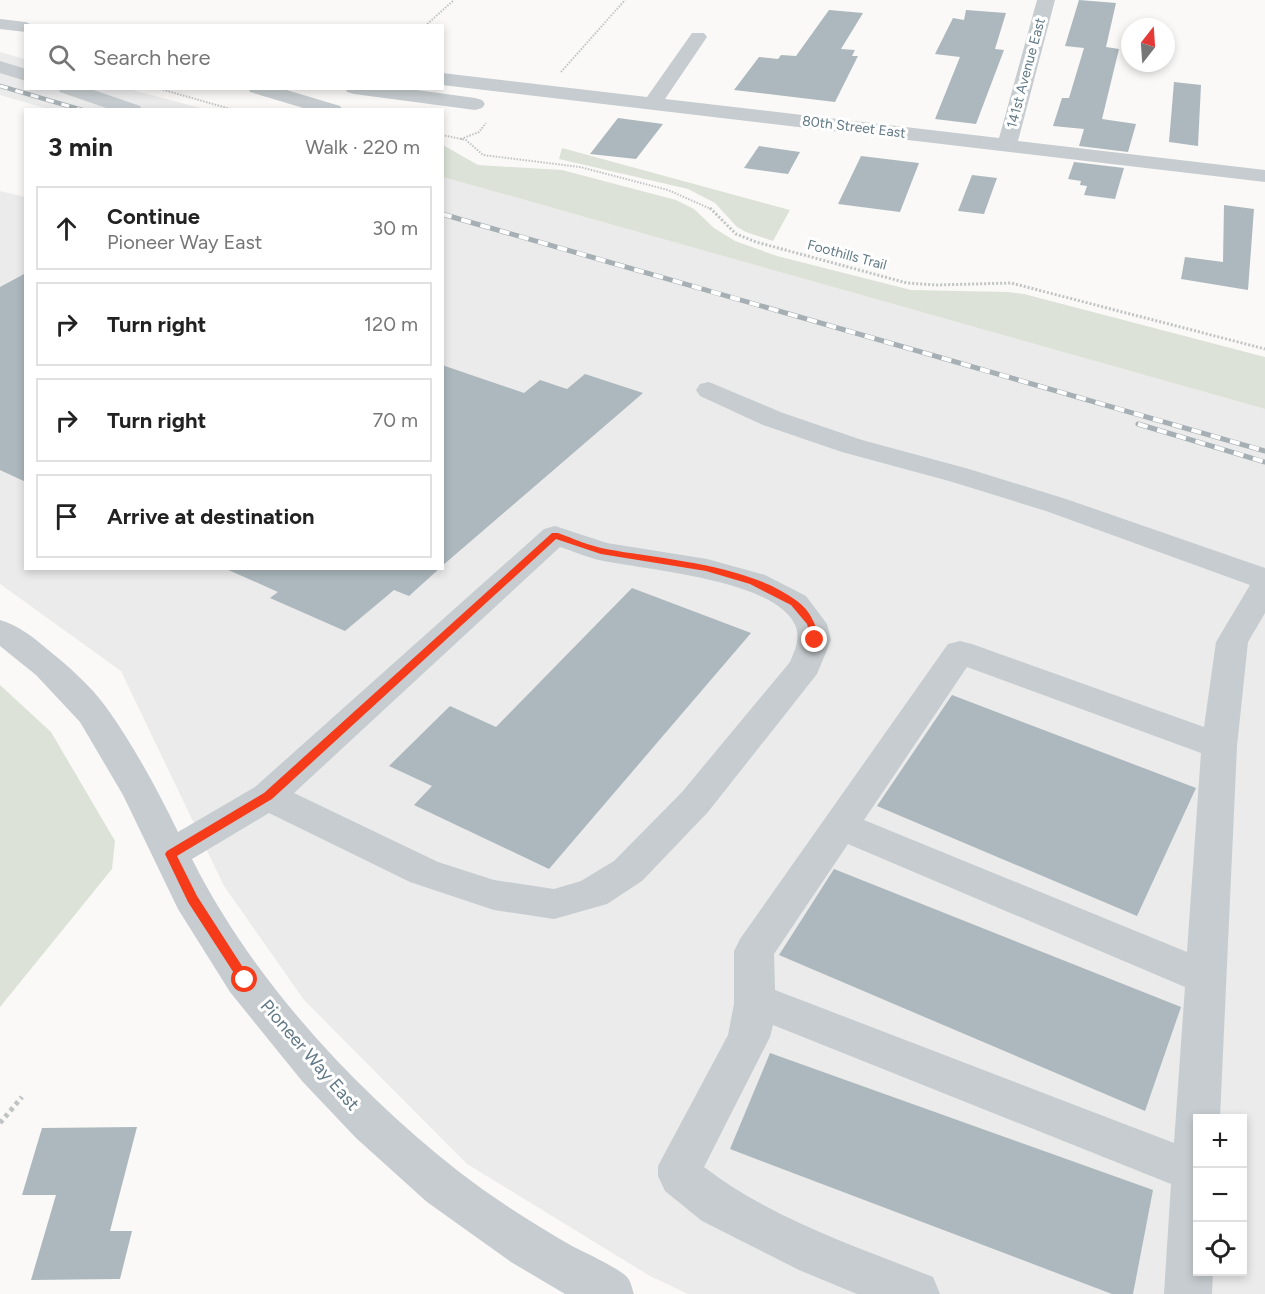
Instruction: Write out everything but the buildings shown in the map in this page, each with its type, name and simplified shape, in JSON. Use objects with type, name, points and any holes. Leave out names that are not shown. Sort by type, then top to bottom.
[{"type":"street","name":"141st Avenue East","points":[[1007,145],[1046,0]]},
{"type":"street","points":[[0,24],[24,27]]},
{"type":"street","points":[[653,104],[698,37]]},
{"type":"street","points":[[0,67],[24,74]]},
{"type":"street","name":"80th Street East","points":[[444,79],[1265,176]]},
{"type":"street","points":[[369,90],[477,104],[496,85]]},
{"type":"street","points":[[73,90],[127,108]]},
{"type":"street","points":[[264,90],[326,108]]},
{"type":"street","points":[[388,108],[413,96]]},
{"type":"street","points":[[709,390],[773,419],[852,446],[958,474],[1265,579]]},
{"type":"street","points":[[171,854],[268,796],[555,535],[601,551],[707,569],[754,582],[795,603],[811,624],[815,640],[805,666],[695,802],[628,871],[593,893],[554,904],[494,895],[424,872],[268,796]]},
{"type":"street","points":[[1194,1168],[1219,746],[1232,642],[1265,586]]},
{"type":"street","name":"Pioneer Way East","points":[[0,631],[22,645],[48,667],[93,714],[141,794],[192,898],[245,980],[317,1068],[372,1124],[443,1187],[528,1246],[601,1292]]},
{"type":"street","points":[[916,1294],[816,1254],[719,1206],[681,1176],[681,1166],[749,1037],[754,1018],[754,951],[960,652],[1219,746]]},
{"type":"street","points":[[839,825],[1206,978]]},
{"type":"street","points":[[755,1000],[1193,1172]]},
{"type":"street","points":[[1188,1294],[1193,1192]]},
{"type":"path","points":[[427,24],[454,0]]},
{"type":"path","points":[[560,74],[625,0]]},
{"type":"path","points":[[164,90],[227,108]]},
{"type":"path","name":"Foothills Trail","points":[[444,135],[466,140],[483,155],[494,158],[580,167],[668,190],[709,207],[736,234],[756,242],[907,282],[936,285],[1011,283],[1265,348]]},
{"type":"path","points":[[0,1123],[22,1097]]},
{"type":"shaded area","points":[[0,52],[24,59],[24,90],[133,90],[200,108],[45,108],[0,95]]},
{"type":"shaded area","points":[[444,146],[478,165],[562,170],[676,200],[694,209],[714,228],[735,241],[777,256],[911,290],[1024,294],[1265,357],[1265,409],[444,177]]},
{"type":"shaded area","points":[[562,148],[790,210],[773,241],[737,227],[715,203],[688,189],[559,159]]},
{"type":"shaded area","points":[[444,177],[1265,409],[1265,1294],[688,1294],[650,1276],[467,1164],[304,1000],[224,886],[121,671],[0,584],[0,191],[24,197],[24,570],[444,570]]},
{"type":"shaded area","points":[[0,685],[51,732],[115,841],[112,869],[0,1007]]},
{"type":"railway","points":[[0,86],[75,108]]},
{"type":"railway","points":[[444,215],[1265,451]]},
{"type":"railway","points":[[1138,424],[1265,462]]},
{"type":"route","points":[[245,980],[192,898],[171,854],[268,796],[555,535],[601,551],[707,569],[754,582],[795,603],[811,624],[815,640]]}]
